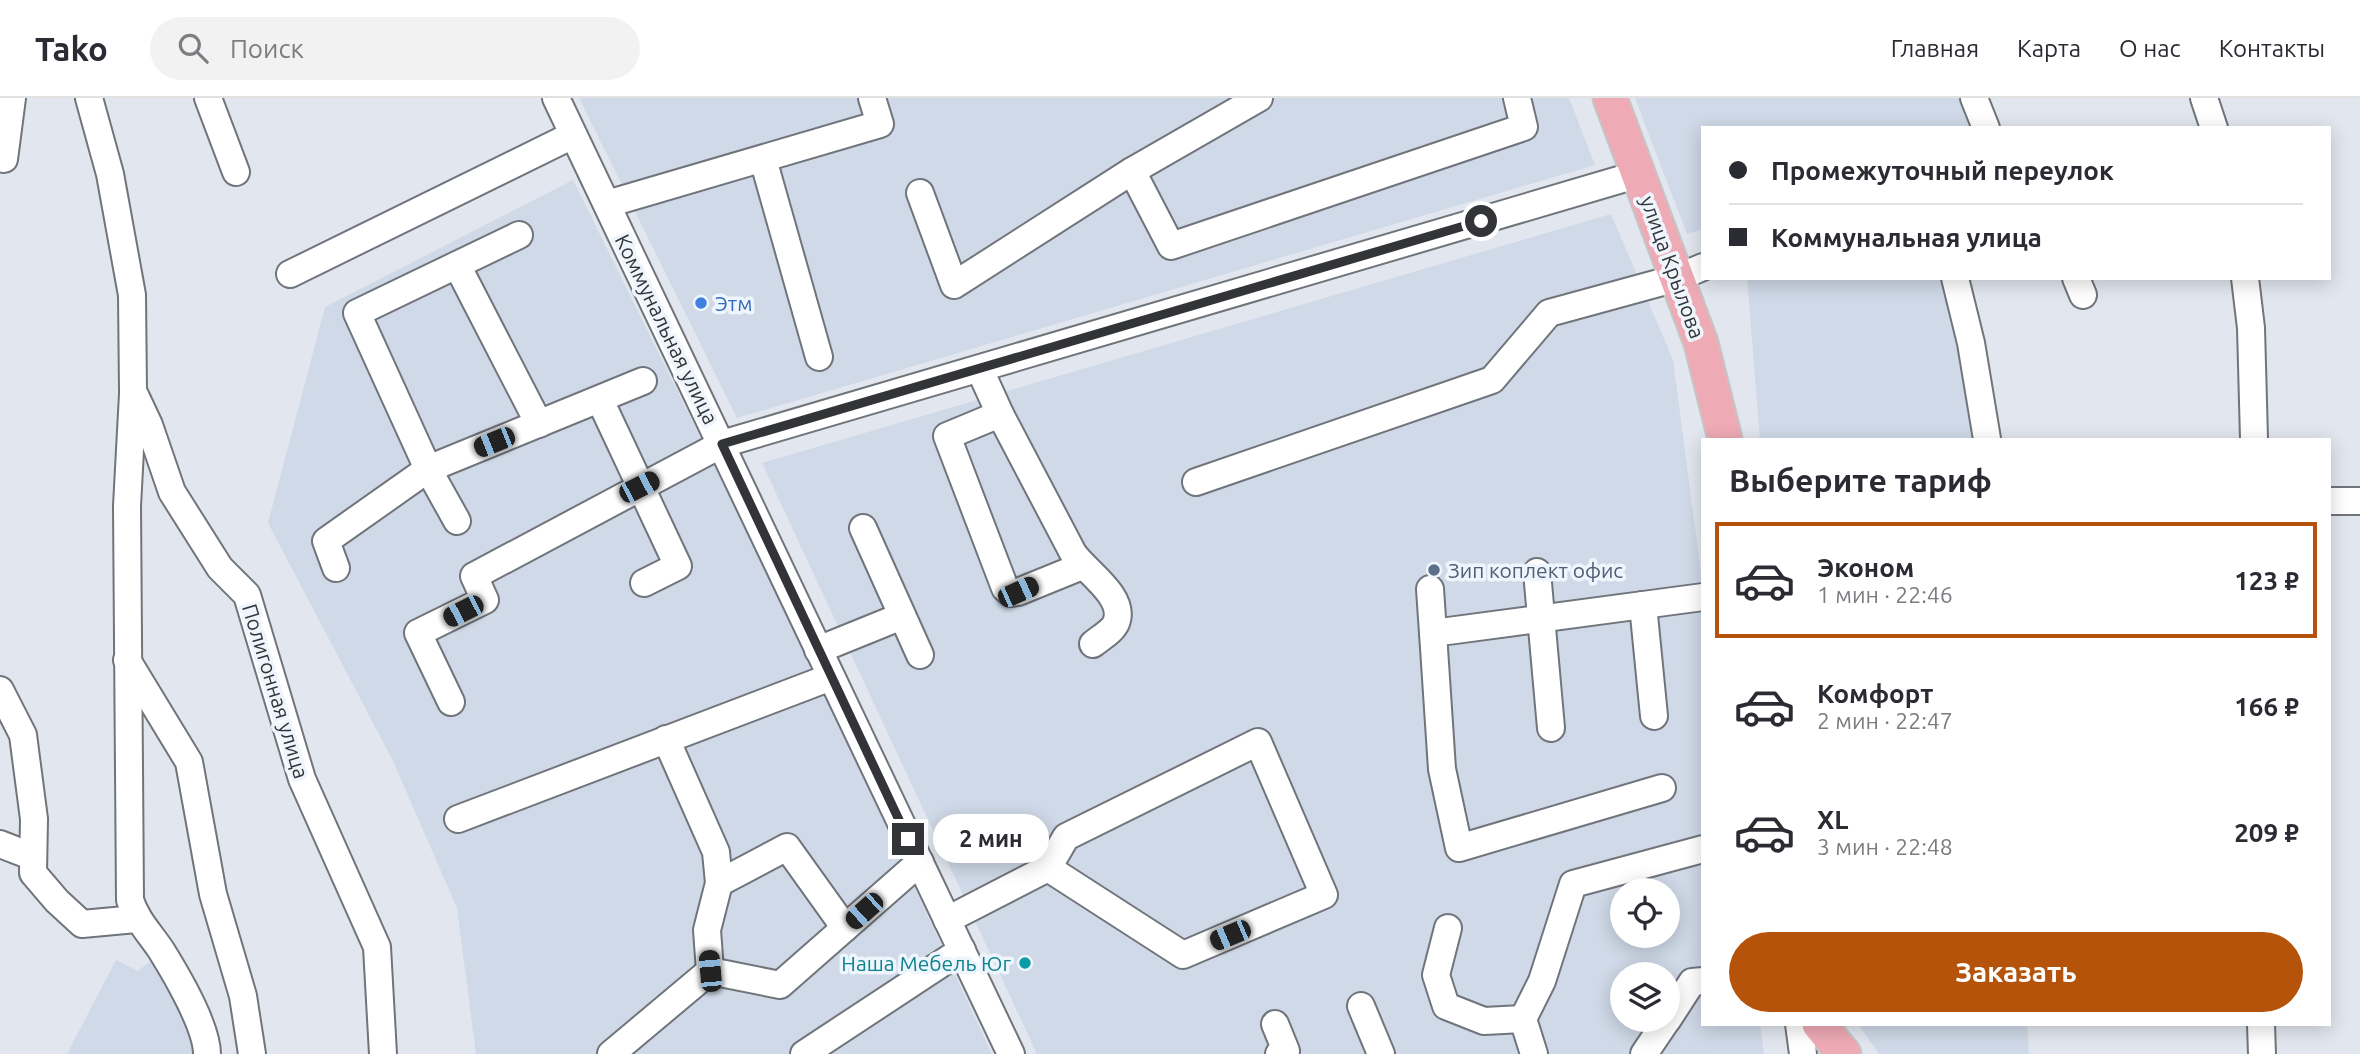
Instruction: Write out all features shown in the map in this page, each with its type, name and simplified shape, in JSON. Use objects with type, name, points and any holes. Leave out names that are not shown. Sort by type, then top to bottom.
[{"type":"main road","name":"улица Крылова","points":[[1610,98],[1639,174],[1690,272],[1704,354],[1725,438]]},
{"type":"main road","points":[[1821,1026],[1844,1054]]},
{"type":"street","points":[[4,159],[12,98]]},
{"type":"street","name":"Полигонная улица","points":[[89,98],[110,174],[132,295],[133,391],[149,425],[172,492],[220,568],[247,596],[302,779],[377,947],[383,1054]]},
{"type":"street","points":[[208,98],[236,172]]},
{"type":"street","name":"Коммунальная улица","points":[[556,98],[1012,1054]]},
{"type":"street","points":[[607,204],[880,124],[872,98]]},
{"type":"street","points":[[920,193],[954,285],[1132,171],[1259,98]]},
{"type":"street","points":[[1132,171],[1171,246],[1524,127],[1517,98]]},
{"type":"street","points":[[1974,98],[1985,126]]},
{"type":"street","points":[[2204,98],[2213,126]]},
{"type":"street","points":[[290,274],[573,135]]},
{"type":"street","points":[[763,159],[818,357]]},
{"type":"street","points":[[451,702],[418,633],[485,600],[474,576],[722,444],[981,370],[1639,174]]},
{"type":"street","points":[[457,521],[428,468],[357,313],[519,235]]},
{"type":"street","points":[[457,265],[539,425]]},
{"type":"street","points":[[1196,482],[1492,380],[1549,313],[1690,272]]},
{"type":"street","points":[[1955,280],[1971,343],[1987,438]]},
{"type":"street","points":[[2245,280],[2251,328],[2254,438]]},
{"type":"street","points":[[981,370],[1000,415],[1082,566],[1101,580],[1117,612],[1114,626],[1093,644]]},
{"type":"street","points":[[336,568],[326,541],[428,468],[643,381]]},
{"type":"street","points":[[133,391],[127,506],[126,657],[130,900],[136,919],[160,949],[182,989],[207,1045],[207,1054]]},
{"type":"street","points":[[600,400],[678,566],[644,583]]},
{"type":"street","points":[[1000,415],[947,436],[1005,587],[1011,593],[1018,592],[1082,566]]},
{"type":"street","points":[[2331,500],[2360,502]]},
{"type":"street","points":[[863,528],[920,655]]},
{"type":"street","points":[[1537,572],[1551,728]]},
{"type":"street","points":[[1430,589],[1442,769],[1459,849],[1662,788]]},
{"type":"street","points":[[1433,632],[1701,597]]},
{"type":"street","points":[[1643,605],[1654,716]]},
{"type":"street","points":[[818,650],[902,616]]},
{"type":"street","points":[[126,657],[189,762],[213,894],[243,996],[252,1054]]},
{"type":"street","points":[[458,819],[831,677]]},
{"type":"street","points":[[0,690],[23,735],[34,819],[31,856],[33,873],[82,924],[136,919]]},
{"type":"street","points":[[666,740],[716,852],[719,883],[707,930],[710,971]]},
{"type":"street","points":[[947,920],[1048,869],[1066,837],[1258,742],[1325,895],[1183,955],[1048,869]]},
{"type":"street","points":[[0,844],[31,856]]},
{"type":"street","points":[[719,883],[787,847],[845,928]]},
{"type":"street","points":[[1534,1054],[1523,1019],[1542,981],[1573,884],[1701,850]]},
{"type":"street","points":[[710,971],[780,985],[920,862]]},
{"type":"street","points":[[1448,928],[1436,975],[1446,1006],[1484,1021],[1523,1019]]},
{"type":"street","points":[[804,1054],[962,950]]},
{"type":"street","points":[[611,1054],[710,971]]},
{"type":"street","points":[[1680,1000],[1692,982],[1701,981]]},
{"type":"street","points":[[1362,1006],[1381,1054]]},
{"type":"street","points":[[1275,1024],[1286,1051],[1279,1054]]},
{"type":"street","points":[[1799,1026],[1803,1054]]},
{"type":"street","points":[[2261,1026],[2262,1054]]},
{"type":"street","points":[[1644,1054],[1659,1032]]},
{"type":"shaded area","points":[[579,98],[1569,98],[1595,165],[737,418]]},
{"type":"shaded area","points":[[1635,98],[1962,98],[1973,126],[1701,126],[1701,230],[1687,234]]},
{"type":"shaded area","points":[[573,180],[778,594],[992,1054],[476,1054],[457,908],[393,761],[268,523],[325,307]]},
{"type":"shaded area","points":[[1611,214],[1673,360],[1701,573],[1701,1026],[1760,1026],[1764,1054],[1037,1054],[762,463]]},
{"type":"shaded area","points":[[1747,280],[1940,280],[1978,438],[1760,438]]},
{"type":"shaded area","points":[[157,956],[199,1054],[67,1054],[116,960],[138,971]]},
{"type":"shaded area","points":[[1859,1026],[2027,1026],[2029,1054],[1879,1054]]},
{"type":"place","name":"Этм","points":[[701,303]]},
{"type":"place","name":"Зип коплект офис","points":[[1434,570]]},
{"type":"place","name":"Наша Мебель Юг","points":[[1025,963]]},
{"type":"route","points":[[908,839],[722,444],[1481,221]]}]
